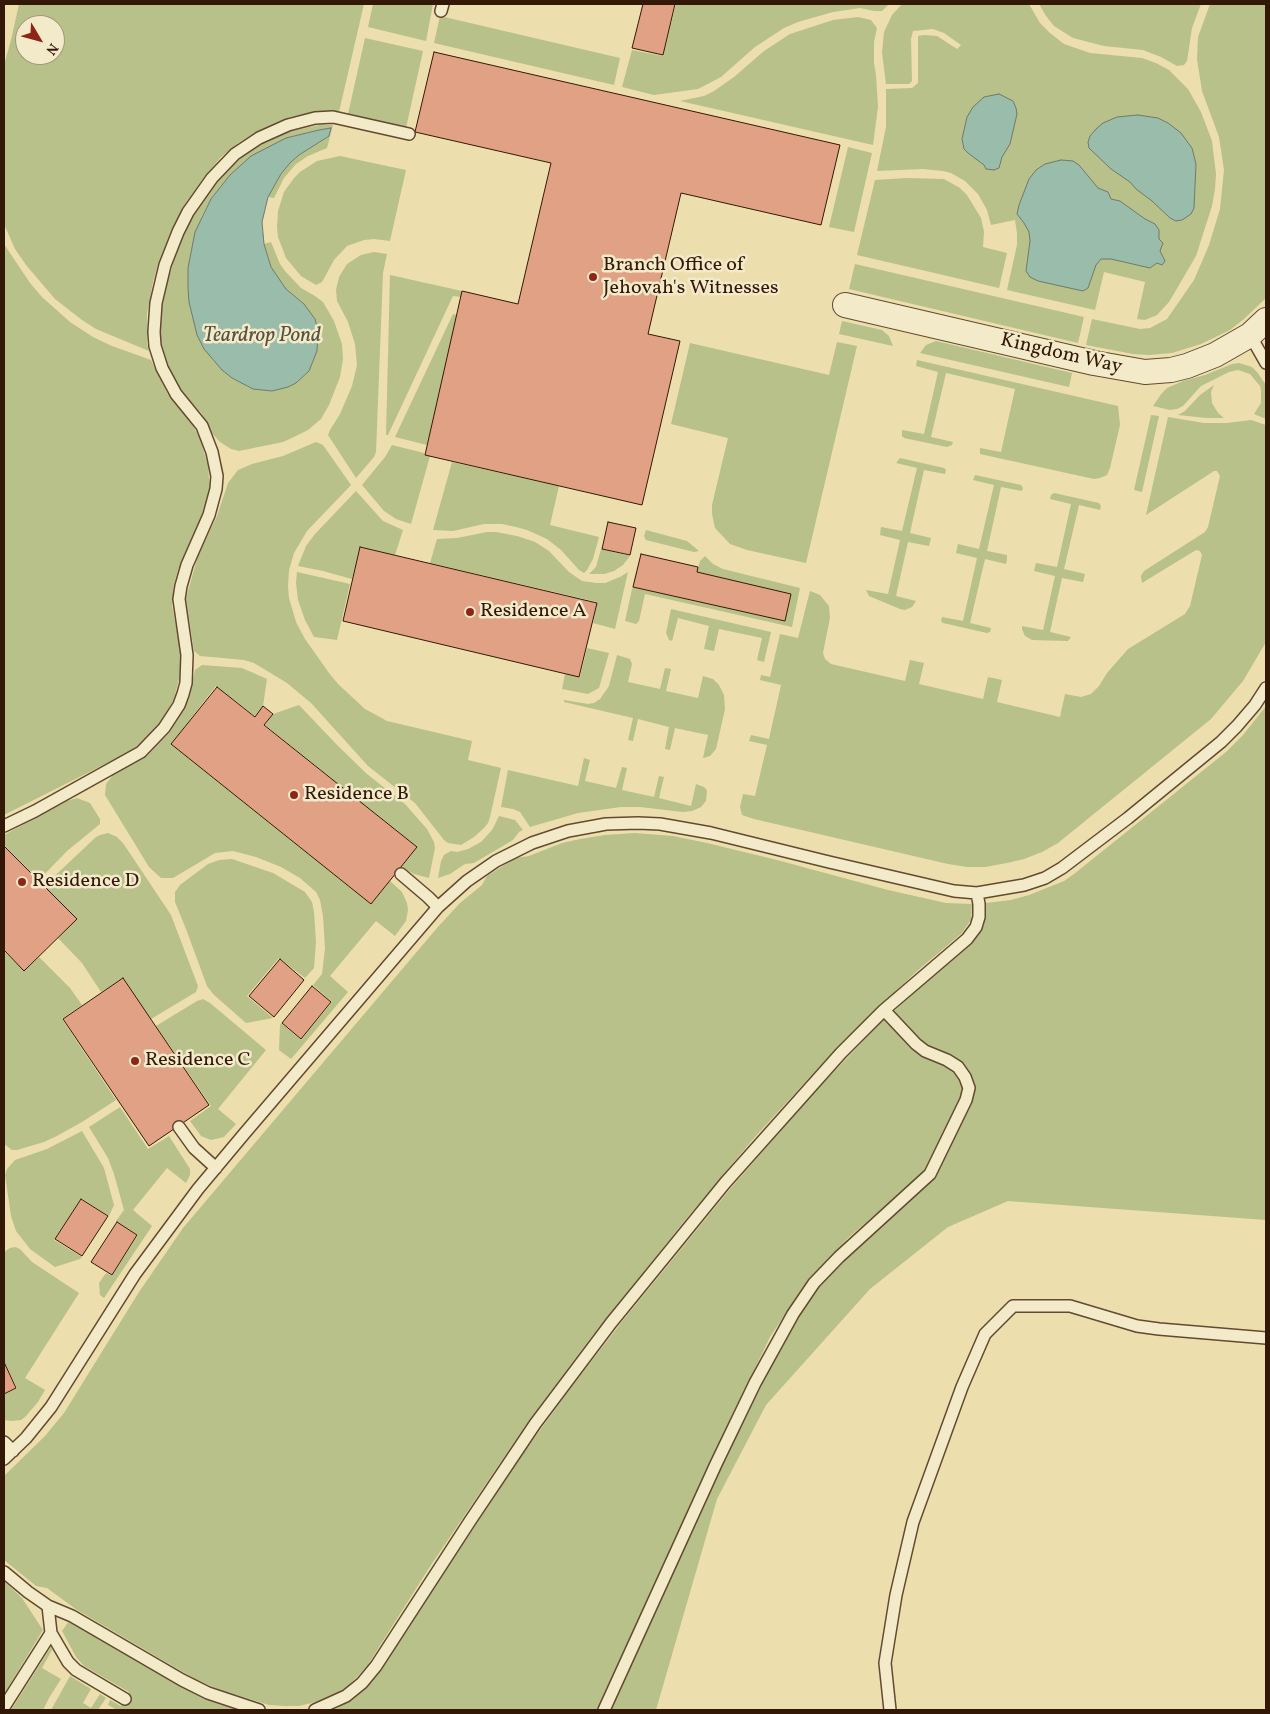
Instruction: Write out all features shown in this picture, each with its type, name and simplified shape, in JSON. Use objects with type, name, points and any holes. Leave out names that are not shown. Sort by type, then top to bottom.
[{"type":"street","name":"Kingdom Way","points":[[846,305],[1094,364],[1145,372],[1171,370],[1187,366],[1215,355],[1258,328]]},
{"type":"lane","points":[[4,826],[35,811],[141,752],[164,728],[179,705],[186,683],[187,654],[179,600],[181,586],[187,565],[213,502],[217,476],[212,452],[202,426],[169,382],[155,346],[154,319],[159,286],[178,232],[200,195],[223,166],[248,144],[273,130],[323,117],[342,119],[409,134]]},
{"type":"lane","points":[[1258,328],[1266,363]]},
{"type":"lane","points":[[4,1459],[41,1421],[135,1274],[216,1168],[438,907],[466,881],[496,861],[522,846],[568,831],[606,824],[660,824],[711,833],[931,886],[977,893],[1024,885],[1045,878],[1079,857],[1221,742],[1255,705],[1266,688]]},
{"type":"lane","points":[[401,874],[438,907]]},
{"type":"lane","points":[[315,1710],[346,1696],[362,1683],[376,1666],[530,1432],[611,1323],[725,1184],[841,1053],[884,1010],[967,939],[976,927],[979,917],[977,893]]},
{"type":"lane","points":[[604,1710],[720,1456],[755,1383],[793,1314],[814,1284],[839,1257],[930,1174],[966,1100],[969,1088],[965,1077],[958,1067],[948,1060],[925,1051],[884,1010]]},
{"type":"lane","points":[[179,1128],[194,1148],[216,1168]]},
{"type":"lane","points":[[890,1710],[885,1663],[896,1595],[913,1522],[962,1387],[985,1334],[1013,1306],[1070,1306],[1137,1326],[1159,1330],[1266,1338]]},
{"type":"lane","points":[[4,1442],[13,1450]]},
{"type":"lane","points":[[4,1572],[48,1606],[72,1616],[208,1693],[260,1710]]},
{"type":"lane","points":[[48,1606],[51,1633],[68,1662],[76,1670],[125,1699]]},
{"type":"lane","points":[[4,1707],[51,1633]]},
{"type":"green space","points":[[19,4],[364,4],[339,112],[320,111],[290,117],[254,133],[221,157],[185,204],[171,231],[153,282],[147,313],[147,344],[149,351],[96,329],[82,320],[55,299],[15,249],[4,224],[4,65],[15,22],[15,65],[65,65],[65,15],[17,15]]},
{"type":"green space","points":[[373,4],[433,4],[426,41],[368,27]]},
{"type":"green space","points":[[676,4],[889,4],[882,11],[860,8],[833,12],[784,28],[755,47],[721,77],[698,89],[654,95],[622,87],[632,50],[663,56]]},
{"type":"green space","points":[[902,4],[1029,4],[1040,23],[1064,44],[1090,53],[1142,58],[1156,63],[1169,70],[1188,89],[1201,112],[1212,141],[1216,174],[1215,189],[1212,206],[1196,256],[1169,302],[1157,315],[1145,320],[1137,319],[1145,282],[1104,272],[1095,310],[1007,290],[1017,245],[1015,220],[991,225],[987,210],[978,194],[965,181],[951,173],[923,169],[877,171],[886,127],[886,89],[912,88],[918,83],[918,36],[937,36],[957,49],[961,45],[944,33],[933,29],[913,31],[911,39],[912,81],[909,84],[886,84],[882,53],[884,32],[892,15]]},
{"type":"green space","points":[[1039,4],[1201,4],[1192,28],[1187,61],[1184,65],[1177,66],[1143,50],[1104,46],[1073,38],[1054,26]]},
{"type":"green space","points":[[1210,4],[1266,4],[1266,298],[1230,330],[1201,344],[1172,353],[1133,354],[1086,345],[1092,319],[1140,329],[1150,328],[1167,319],[1194,280],[1209,245],[1220,209],[1224,170],[1219,137],[1202,91],[1197,59],[1198,37]]},
{"type":"green space","points":[[440,16],[620,58],[614,85],[434,43]]},
{"type":"green space","points":[[858,17],[871,20],[877,28],[874,42],[874,63],[878,107],[873,145],[680,101],[704,96],[714,91],[734,77],[764,51],[790,34],[833,20]]},
{"type":"green space","points":[[365,38],[423,51],[406,128],[348,114]]},
{"type":"green space","points":[[319,125],[333,125],[327,148],[308,156],[296,164],[284,178],[274,198],[268,197],[281,174],[299,155],[329,136],[331,128],[286,138],[230,175],[211,199],[202,216],[191,251],[188,288],[213,360],[232,378],[253,389],[272,391],[296,383],[309,371],[304,304],[286,289],[279,280],[271,267],[264,244],[271,242],[285,271],[301,288],[323,302],[334,321],[342,344],[343,359],[340,377],[329,405],[321,419],[308,430],[283,442],[239,451],[231,449],[220,442],[211,432],[202,414],[181,391],[165,361],[160,336],[160,320],[165,291],[177,249],[188,226],[200,204],[226,171],[248,152],[273,138],[288,132]]},
{"type":"green space","points":[[848,147],[872,153],[854,232],[829,227]]},
{"type":"green space","points":[[340,156],[406,170],[390,241],[364,240],[347,246],[334,260],[322,282],[316,285],[301,276],[286,258],[278,237],[278,211],[284,192],[300,172],[317,161]]},
{"type":"green space","points":[[906,178],[944,179],[960,188],[967,195],[981,218],[984,232],[983,247],[1007,253],[999,288],[857,255],[875,180]]},
{"type":"green space","points":[[4,244],[30,283],[42,297],[70,322],[93,337],[112,346],[151,360],[167,393],[190,421],[200,438],[208,467],[210,489],[200,521],[178,570],[174,584],[172,605],[181,654],[180,675],[174,699],[163,718],[150,735],[133,750],[4,815]]},
{"type":"green space","points":[[374,252],[387,254],[383,273],[376,452],[356,478],[328,435],[340,414],[352,386],[357,365],[355,344],[348,322],[337,301],[336,290],[339,277],[347,264],[361,255]]},
{"type":"green space","points":[[855,264],[1084,317],[1078,343],[849,289]]},
{"type":"green space","points":[[390,275],[462,291],[461,297],[453,296],[388,435],[386,435]]},
{"type":"green space","points":[[453,314],[457,315],[427,445],[395,437]]},
{"type":"green space","points":[[842,321],[882,330],[889,336],[893,346],[839,334]]},
{"type":"green space","points":[[936,341],[1072,373],[1069,387],[920,353],[926,345]]},
{"type":"green space","points":[[837,342],[857,346],[806,563],[747,550],[730,544],[715,528],[712,514],[712,505],[728,438],[671,424],[690,343],[829,375]]},
{"type":"green space","points":[[917,360],[1118,406],[1120,425],[1107,475],[1094,479],[980,454],[980,448],[1001,452],[1015,389],[946,373],[931,437],[953,442],[952,445],[947,447],[904,438],[902,430],[924,434],[938,372],[916,366]]},
{"type":"green space","points":[[1239,363],[1252,367],[1266,385],[1266,419],[1254,414],[1261,403],[1260,386],[1250,374],[1238,370],[1229,372],[1201,386],[1183,406],[1177,409],[1170,410],[1153,406],[1167,388]]},
{"type":"green space","points":[[1214,385],[1211,392],[1212,403],[1218,413],[1224,418],[1178,415],[1185,411],[1200,395]]},
{"type":"green space","points":[[1151,415],[1159,416],[1142,492],[1134,490]]},
{"type":"green space","points":[[1168,417],[1204,423],[1251,420],[1266,425],[1266,642],[1243,681],[1211,719],[1058,843],[1042,852],[1007,863],[985,867],[948,864],[742,815],[740,807],[743,794],[755,796],[767,745],[749,741],[751,735],[769,739],[781,685],[760,680],[761,675],[770,677],[780,634],[798,638],[810,591],[820,595],[829,606],[830,618],[823,653],[825,659],[831,664],[905,681],[910,660],[924,663],[919,684],[983,699],[988,677],[1002,680],[997,702],[1060,717],[1065,694],[1081,697],[1091,694],[1128,649],[1185,614],[1190,606],[1202,555],[1200,551],[1196,550],[1142,583],[1141,576],[1144,571],[1205,532],[1208,527],[1220,476],[1217,471],[1214,471],[1146,515]]},
{"type":"green space","points":[[316,442],[323,445],[351,485],[307,531],[294,553],[289,570],[288,586],[289,598],[296,622],[305,639],[329,673],[365,709],[387,721],[472,741],[468,760],[501,768],[488,823],[474,837],[461,845],[448,843],[444,840],[415,803],[368,766],[311,703],[287,683],[254,663],[244,660],[200,656],[194,651],[186,598],[198,556],[217,516],[228,483],[238,470],[252,464],[283,456]]},
{"type":"green space","points":[[392,445],[430,456],[411,524],[396,519],[384,511],[362,485],[385,457]]},
{"type":"green space","points":[[900,458],[946,470],[945,474],[924,470],[910,533],[931,538],[929,546],[908,542],[896,596],[916,601],[912,607],[905,610],[869,596],[866,590],[888,594],[900,540],[880,535],[881,527],[902,531],[917,468],[896,463]]},
{"type":"green space","points":[[452,462],[559,486],[550,525],[599,537],[593,559],[587,570],[584,573],[579,570],[561,550],[547,539],[516,527],[502,524],[484,524],[453,531],[433,530]]},
{"type":"green space","points":[[975,475],[1021,485],[1023,488],[1022,491],[1001,487],[987,551],[1007,555],[1007,560],[1006,564],[985,559],[970,623],[991,628],[990,632],[987,633],[941,621],[942,617],[963,621],[977,558],[956,553],[958,544],[979,549],[994,485],[973,480]]},
{"type":"green space","points":[[356,491],[383,521],[403,530],[395,555],[360,547],[352,579],[298,566],[306,546],[315,534]]},
{"type":"green space","points":[[1054,493],[1099,503],[1101,506],[1100,510],[1079,505],[1064,569],[1085,574],[1083,582],[1062,578],[1050,632],[1071,637],[1068,641],[1032,640],[1025,636],[1022,629],[1022,626],[1043,630],[1055,576],[1034,571],[1036,563],[1057,567],[1071,504],[1050,499]]},
{"type":"green space","points":[[646,530],[687,541],[699,551],[694,552],[646,540],[644,536]]},
{"type":"green space","points":[[487,532],[517,536],[535,542],[549,551],[569,572],[582,581],[605,583],[628,572],[615,629],[593,623],[597,602],[430,563],[437,539],[457,538]]},
{"type":"green space","points":[[601,549],[630,556],[623,565],[614,571],[604,574],[589,574],[596,567]]},
{"type":"green space","points":[[640,553],[633,587],[785,621],[791,594],[697,572],[700,561],[705,556],[713,564],[723,569],[800,588],[792,627],[645,594],[639,621],[636,624],[625,621]]},
{"type":"green space","points":[[297,572],[350,584],[337,640],[314,637],[305,620],[298,600]]},
{"type":"green space","points":[[671,609],[771,632],[764,662],[757,660],[762,638],[719,629],[714,651],[704,649],[709,626],[678,618],[672,641],[669,640],[666,633]]},
{"type":"green space","points":[[587,648],[609,653],[599,688],[588,694],[562,689],[565,674],[580,677]]},
{"type":"green space","points":[[617,655],[630,659],[632,664],[628,682],[660,689],[665,668],[671,669],[666,691],[698,698],[703,676],[713,679],[719,685],[724,695],[725,709],[716,749],[710,756],[703,758],[708,735],[675,728],[670,750],[665,749],[669,727],[638,719],[633,741],[628,740],[633,718],[564,702],[564,700],[588,704],[600,699],[609,686]]},
{"type":"green space","points":[[202,665],[242,668],[267,679],[263,706],[255,716],[216,686],[171,744],[371,904],[390,881],[402,892],[407,903],[406,921],[395,936],[376,921],[330,976],[348,992],[291,1059],[279,1050],[281,1023],[301,1040],[332,1002],[313,985],[322,974],[325,948],[323,916],[320,900],[316,892],[300,878],[281,867],[256,857],[233,851],[215,853],[173,878],[161,878],[149,867],[105,795],[106,784],[113,775],[147,756],[169,733],[189,698],[195,670]]},
{"type":"green space","points":[[299,705],[367,774],[405,804],[427,829],[435,848],[429,878],[414,874],[401,867],[417,847],[265,725],[273,714]]},
{"type":"green space","points":[[1266,706],[1266,1220],[1008,1201],[948,1227],[870,1289],[766,1405],[717,1499],[656,1710],[609,1710],[747,1408],[798,1316],[817,1288],[932,1179],[939,1167],[969,1074],[963,1065],[924,1045],[892,1013],[978,936],[984,925],[986,903],[1011,900],[1029,895],[1064,881],[1074,874],[1226,752],[1243,735]]},
{"type":"green space","points":[[584,758],[590,760],[585,781],[616,788],[622,767],[627,768],[622,790],[654,797],[659,776],[664,777],[659,798],[691,806],[696,784],[707,790],[706,801],[701,807],[692,811],[683,812],[640,807],[621,807],[578,813],[530,827],[520,812],[501,807],[508,770],[578,786]]},
{"type":"green space","points":[[77,798],[90,803],[100,819],[100,824],[67,851],[39,880],[4,845],[4,835],[67,801]]},
{"type":"green space","points":[[499,816],[515,820],[523,830],[513,840],[474,863],[465,864],[450,874],[438,878],[444,855],[451,851],[457,852],[468,849],[481,842],[492,830]]},
{"type":"green space","points":[[108,833],[117,837],[123,843],[171,915],[198,986],[196,992],[151,1019],[123,978],[101,992],[82,963],[58,938],[77,919],[44,886],[96,837]]},
{"type":"green space","points":[[635,833],[673,836],[707,843],[888,890],[946,903],[972,904],[971,920],[961,934],[917,971],[842,1042],[754,1138],[686,1219],[592,1336],[525,1426],[431,1565],[367,1666],[344,1689],[330,1697],[299,1706],[269,1705],[220,1690],[195,1679],[77,1610],[47,1588],[36,1586],[4,1560],[4,1476],[45,1436],[64,1413],[139,1292],[183,1228],[437,928],[460,903],[482,885],[487,876],[516,858],[529,856],[562,843],[580,839]]},
{"type":"green space","points":[[232,859],[273,873],[305,892],[312,902],[314,912],[316,942],[314,968],[305,978],[279,958],[247,996],[273,1018],[246,1023],[214,995],[207,986],[175,902],[175,892],[180,885],[208,864],[219,860]]},
{"type":"green space","points":[[4,951],[24,971],[39,957],[70,988],[82,1005],[62,1019],[116,1100],[55,1137],[17,1150],[12,1150],[4,1144]]},
{"type":"green space","points":[[203,999],[266,1050],[218,1109],[236,1124],[224,1137],[211,1140],[201,1136],[190,1121],[211,1106],[156,1026]]},
{"type":"green space","points":[[884,1019],[924,1057],[940,1062],[958,1073],[963,1085],[962,1098],[928,1169],[848,1238],[830,1257],[807,1282],[770,1337],[724,1433],[657,1586],[599,1710],[334,1710],[357,1696],[379,1672],[517,1462],[624,1319],[730,1189],[811,1096]]},
{"type":"green space","points":[[120,1107],[148,1149],[169,1136],[190,1169],[190,1175],[186,1183],[167,1168],[133,1210],[152,1226],[104,1298],[100,1295],[99,1283],[106,1273],[112,1276],[138,1235],[116,1221],[124,1210],[114,1174],[108,1158],[89,1127]]},
{"type":"green space","points":[[82,1131],[104,1168],[114,1205],[109,1216],[81,1198],[54,1240],[82,1257],[55,1267],[30,1249],[16,1231],[11,1216],[5,1175],[7,1169],[15,1160],[47,1149]]},
{"type":"green space","points":[[15,1247],[20,1249],[32,1262],[79,1293],[25,1378],[45,1390],[38,1402],[25,1417],[21,1420],[12,1421],[4,1420],[4,1395],[17,1388],[4,1361],[4,1252]]},
{"type":"green space","points":[[4,1581],[22,1598],[43,1630],[4,1694]]},
{"type":"green space","points":[[69,1621],[202,1698],[237,1710],[117,1710],[108,1705],[110,1700],[121,1706],[129,1692],[84,1666],[76,1657],[62,1631]]},
{"type":"green space","points":[[51,1647],[52,1650],[42,1668],[61,1679],[43,1710],[11,1710]]},
{"type":"green space","points":[[70,1676],[91,1689],[83,1703],[91,1708],[100,1694],[106,1698],[98,1710],[51,1710]]},
{"type":"water","points":[[999,94],[1013,101],[1017,114],[1010,144],[1002,157],[999,168],[994,170],[986,169],[984,165],[968,153],[964,149],[962,139],[967,117],[973,107],[984,97]]},
{"type":"water","points":[[1138,115],[1158,118],[1168,123],[1181,133],[1192,148],[1196,164],[1194,208],[1191,214],[1182,220],[1176,221],[1170,218],[1130,182],[1111,169],[1089,148],[1090,136],[1103,123],[1117,117]]},
{"type":"water","name":"Teardrop Pond","points":[[331,128],[329,136],[299,155],[281,174],[268,197],[262,222],[264,244],[271,267],[286,289],[304,304],[315,319],[318,330],[317,351],[309,371],[296,383],[272,391],[253,389],[232,378],[222,370],[204,349],[197,335],[189,302],[188,288],[188,268],[195,232],[211,199],[230,175],[251,156],[286,138]]},
{"type":"water","points":[[1061,160],[1073,161],[1079,165],[1098,188],[1108,192],[1111,199],[1120,201],[1155,224],[1159,230],[1159,239],[1163,243],[1160,251],[1165,261],[1162,265],[1157,263],[1150,268],[1111,259],[1101,259],[1096,265],[1088,288],[1083,291],[1038,281],[1030,277],[1026,271],[1030,241],[1029,232],[1017,214],[1019,205],[1029,179],[1036,170],[1045,164]]},
{"type":"building","points":[[643,4],[675,4],[663,55],[632,48]]},
{"type":"building","name":"Branch Office of Jehovah's Witnesses","points":[[434,52],[840,145],[821,225],[681,193],[648,334],[680,341],[642,505],[425,455],[462,291],[518,304],[551,163],[415,132]]},
{"type":"building","points":[[608,522],[636,528],[630,555],[602,549]]},
{"type":"building","name":"Residence A","points":[[360,547],[597,603],[579,677],[343,621]]},
{"type":"building","points":[[641,554],[698,567],[697,572],[791,594],[785,621],[633,587]]},
{"type":"building","name":"Residence B","points":[[217,687],[255,717],[263,706],[273,714],[264,725],[417,847],[371,904],[171,744]]},
{"type":"building","name":"Residence D","points":[[4,846],[77,919],[24,971],[4,950]]},
{"type":"building","points":[[280,959],[304,980],[274,1017],[249,996]]},
{"type":"building","name":"Residence C","points":[[123,978],[209,1105],[149,1146],[63,1019]]},
{"type":"building","points":[[312,986],[331,1002],[301,1039],[282,1023]]},
{"type":"building","points":[[81,1199],[108,1216],[82,1256],[55,1239]]},
{"type":"building","points":[[117,1222],[137,1235],[112,1275],[91,1262]]},
{"type":"building","points":[[4,1362],[16,1388],[4,1394]]},
{"type":"place","name":"Branch Office of Jehovah's Witnesses","points":[[593,277]]},
{"type":"place","name":"Residence A","points":[[470,612]]},
{"type":"place","name":"Residence B","points":[[294,795]]},
{"type":"place","name":"Residence D","points":[[22,882]]},
{"type":"place","name":"Residence C","points":[[135,1061]]}]
